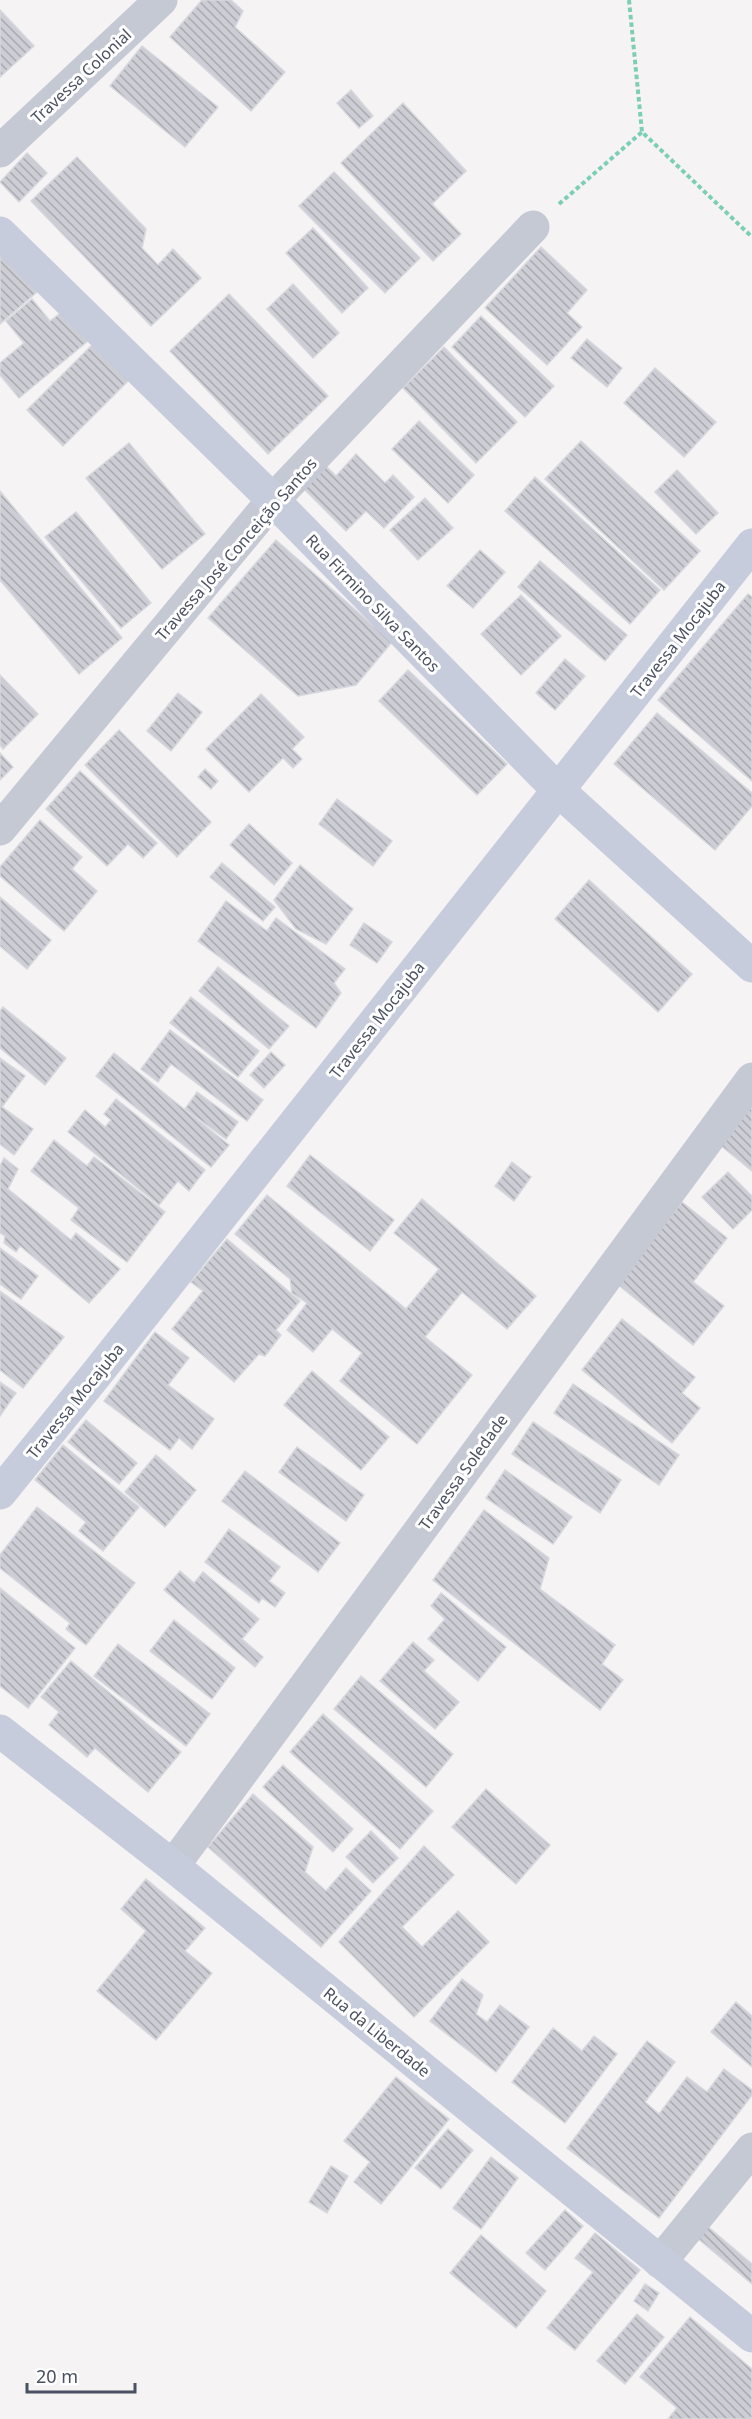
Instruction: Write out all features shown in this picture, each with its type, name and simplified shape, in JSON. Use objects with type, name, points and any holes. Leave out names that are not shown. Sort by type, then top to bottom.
[{"type":"street","name":"Travessa Colonial","points":[[0,151],[161,0]]},
{"type":"street","name":"Travessa José Conceição Santos","points":[[0,829],[273,500],[533,227]]},
{"type":"street","name":"Rua Firmino Silva Santos","points":[[0,233],[273,500],[558,790],[752,966]]},
{"type":"street","name":"Travessa Mocajuba","points":[[0,1493],[99,1372],[752,545]]},
{"type":"street","name":"Travessa Soledade","points":[[173,1866],[752,1079]]},
{"type":"street","name":"Rua da Liberdade","points":[[0,1731],[173,1866],[752,2336]]},
{"type":"street","points":[[660,2262],[752,2149]]},
{"type":"path","points":[[629,0],[642,132],[752,237]]},
{"type":"path","points":[[533,227],[642,132]]},
{"type":"building","points":[[202,0],[231,0],[243,11],[235,27],[285,72],[251,111],[170,37]]},
{"type":"building","points":[[0,10],[34,46],[0,77]]},
{"type":"building","points":[[142,46],[218,107],[185,147],[110,86]]},
{"type":"building","points":[[351,90],[373,116],[359,128],[337,103]]},
{"type":"building","points":[[403,103],[466,171],[432,204],[461,234],[433,261],[341,163]]},
{"type":"building","points":[[27,153],[47,173],[19,202],[0,182]]},
{"type":"building","points":[[77,157],[146,229],[142,248],[158,265],[173,249],[201,278],[151,326],[31,201]]},
{"type":"building","points":[[334,172],[420,258],[385,293],[299,206]]},
{"type":"building","points":[[313,228],[368,288],[342,313],[286,253]]},
{"type":"building","points":[[541,247],[587,290],[567,313],[582,327],[547,365],[485,308]]},
{"type":"building","points":[[0,248],[37,292],[0,324]]},
{"type":"building","points":[[293,284],[339,333],[313,358],[267,309]]},
{"type":"building","points":[[229,294],[328,396],[268,454],[170,351]]},
{"type":"building","points":[[32,299],[50,321],[63,311],[88,341],[19,398],[0,375],[0,363],[24,343],[6,321]]},
{"type":"building","points":[[481,316],[554,386],[525,417],[452,347]]},
{"type":"building","points":[[587,339],[622,368],[607,387],[571,358]]},
{"type":"building","points":[[96,341],[132,377],[63,446],[27,410]]},
{"type":"building","points":[[444,347],[517,422],[476,463],[403,388]]},
{"type":"building","points":[[655,368],[716,422],[684,457],[624,403]]},
{"type":"building","points":[[419,421],[474,475],[448,503],[392,449]]},
{"type":"building","points":[[581,441],[700,551],[664,590],[545,479]]},
{"type":"building","points":[[129,443],[205,534],[162,569],[86,478]]},
{"type":"building","points":[[356,454],[385,483],[393,475],[414,497],[384,528],[366,511],[346,531],[299,484],[321,461],[336,476]]},
{"type":"building","points":[[677,470],[718,513],[696,534],[655,492]]},
{"type":"building","points":[[535,477],[660,590],[630,624],[505,511]]},
{"type":"building","points":[[0,491],[122,638],[79,674],[0,580]]},
{"type":"building","points":[[425,498],[453,528],[418,560],[390,530]]},
{"type":"building","points":[[76,512],[151,603],[121,628],[45,537]]},
{"type":"building","points":[[276,540],[392,642],[356,685],[298,696],[208,618]]},
{"type":"building","points":[[480,550],[505,572],[473,608],[447,586]]},
{"type":"building","points":[[540,561],[627,635],[605,661],[518,587]]},
{"type":"building","points":[[748,594],[752,597],[752,781],[658,700]]},
{"type":"building","points":[[521,595],[561,636],[521,675],[481,634]]},
{"type":"building","points":[[565,659],[585,676],[555,710],[536,693]]},
{"type":"building","points":[[408,670],[507,764],[477,795],[379,701]]},
{"type":"building","points":[[0,675],[38,714],[3,749],[0,745]]},
{"type":"building","points":[[178,693],[202,712],[171,751],[147,731]]},
{"type":"building","points":[[261,694],[304,737],[292,749],[302,759],[293,768],[283,758],[249,792],[206,749]]},
{"type":"building","points":[[657,713],[752,793],[752,806],[715,850],[614,764]]},
{"type":"building","points":[[119,730],[211,822],[177,857],[85,765]]},
{"type":"building","points":[[0,753],[13,767],[0,780]]},
{"type":"building","points":[[205,769],[218,781],[211,789],[198,777]]},
{"type":"building","points":[[80,771],[157,843],[143,858],[128,844],[107,866],[46,809]]},
{"type":"building","points":[[337,799],[392,841],[373,866],[319,824]]},
{"type":"building","points":[[40,820],[82,857],[72,869],[97,891],[64,931],[0,876],[0,867]]},
{"type":"building","points":[[249,824],[292,863],[274,885],[230,845]]},
{"type":"building","points":[[222,863],[275,907],[263,921],[210,877]]},
{"type":"building","points":[[300,865],[353,909],[326,944],[296,929],[274,900]]},
{"type":"building","points":[[589,880],[692,974],[658,1012],[555,919]]},
{"type":"building","points":[[0,897],[51,940],[27,969],[0,946]]},
{"type":"building","points":[[226,901],[267,931],[276,918],[345,969],[334,983],[341,993],[316,1028],[198,941]]},
{"type":"building","points":[[364,923],[392,942],[377,963],[350,945]]},
{"type":"building","points":[[218,967],[289,1026],[269,1049],[199,991]]},
{"type":"building","points":[[191,997],[259,1051],[238,1077],[170,1023]]},
{"type":"building","points":[[3,1007],[66,1058],[45,1085],[0,1048],[0,1011]]},
{"type":"building","points":[[170,1030],[263,1100],[247,1121],[171,1064],[158,1082],[141,1069]]},
{"type":"building","points":[[271,1052],[285,1065],[264,1088],[250,1075]]},
{"type":"building","points":[[114,1053],[229,1145],[211,1167],[96,1076]]},
{"type":"building","points":[[0,1058],[25,1076],[2,1107],[33,1129],[14,1155],[0,1144]]},
{"type":"building","points":[[197,1092],[238,1122],[226,1139],[185,1109]]},
{"type":"building","points":[[116,1099],[205,1170],[189,1191],[178,1181],[159,1205],[68,1132],[85,1110],[105,1127],[111,1120],[104,1114]]},
{"type":"building","points":[[752,1106],[752,1171],[720,1145]]},
{"type":"building","points":[[54,1140],[87,1166],[94,1157],[165,1212],[127,1262],[71,1220],[79,1208],[31,1171]]},
{"type":"building","points":[[310,1155],[394,1220],[370,1251],[287,1186]]},
{"type":"building","points":[[4,1158],[18,1169],[8,1189],[71,1240],[76,1233],[120,1269],[89,1303],[20,1246],[16,1252],[4,1243],[5,1236],[0,1233],[0,1166]]},
{"type":"building","points":[[512,1162],[531,1177],[514,1201],[495,1186]]},
{"type":"building","points":[[728,1172],[752,1196],[752,1210],[733,1229],[702,1197]]},
{"type":"building","points":[[267,1195],[406,1309],[439,1269],[394,1233],[422,1199],[536,1296],[507,1329],[462,1292],[425,1337],[472,1375],[417,1444],[340,1381],[362,1353],[332,1329],[313,1352],[287,1330],[307,1303],[292,1293],[290,1279],[235,1234]]},
{"type":"building","points":[[682,1202],[727,1238],[693,1282],[724,1306],[693,1345],[617,1284]]},
{"type":"building","points":[[227,1239],[300,1301],[276,1330],[281,1335],[265,1356],[259,1354],[234,1382],[172,1329],[203,1291],[191,1282]]},
{"type":"building","points":[[0,1248],[38,1276],[21,1299],[0,1284]]},
{"type":"building","points":[[0,1291],[64,1337],[23,1388],[0,1370]]},
{"type":"building","points":[[622,1319],[695,1377],[682,1393],[700,1408],[672,1443],[582,1370]]},
{"type":"building","points":[[155,1332],[189,1358],[168,1385],[214,1419],[192,1449],[179,1438],[170,1450],[104,1401]]},
{"type":"building","points":[[312,1371],[389,1437],[361,1470],[284,1405]]},
{"type":"building","points":[[0,1382],[16,1393],[0,1416]]},
{"type":"building","points":[[573,1384],[679,1455],[659,1485],[554,1413]]},
{"type":"building","points":[[86,1420],[137,1463],[119,1484],[68,1442]]},
{"type":"building","points":[[533,1422],[621,1480],[600,1513],[512,1454]]},
{"type":"building","points":[[63,1445],[139,1507],[103,1551],[79,1531],[86,1522],[35,1480]]},
{"type":"building","points":[[297,1447],[364,1495],[346,1521],[279,1472]]},
{"type":"building","points":[[156,1455],[196,1490],[165,1527],[125,1492]]},
{"type":"building","points":[[505,1470],[572,1517],[553,1544],[486,1498]]},
{"type":"building","points":[[245,1471],[340,1543],[318,1572],[222,1501]]},
{"type":"building","points":[[37,1507],[135,1583],[86,1645],[66,1629],[70,1623],[0,1568],[0,1555]]},
{"type":"building","points":[[484,1510],[549,1558],[540,1589],[615,1645],[602,1664],[623,1680],[600,1710],[433,1580]]},
{"type":"building","points":[[229,1529],[280,1567],[269,1581],[285,1593],[275,1607],[262,1598],[259,1603],[205,1562]]},
{"type":"building","points":[[180,1571],[194,1583],[203,1572],[259,1619],[242,1639],[263,1657],[255,1667],[164,1590]]},
{"type":"building","points":[[0,1588],[75,1648],[28,1708],[0,1686]]},
{"type":"building","points":[[441,1593],[506,1647],[478,1681],[428,1639],[445,1619],[431,1606]]},
{"type":"building","points":[[174,1620],[235,1668],[212,1699],[150,1651]]},
{"type":"building","points":[[413,1642],[434,1660],[424,1671],[459,1702],[435,1729],[380,1681]]},
{"type":"building","points":[[118,1644],[210,1714],[186,1746],[94,1676]]},
{"type":"building","points":[[71,1661],[181,1752],[148,1792],[95,1748],[87,1757],[49,1725],[59,1712],[41,1697]]},
{"type":"building","points":[[361,1676],[453,1754],[426,1787],[334,1709]]},
{"type":"building","points":[[323,1714],[433,1811],[400,1849],[290,1752]]},
{"type":"building","points":[[283,1765],[353,1829],[333,1852],[263,1787]]},
{"type":"building","points":[[486,1789],[550,1845],[516,1884],[452,1827]]},
{"type":"building","points":[[253,1794],[313,1847],[305,1872],[326,1891],[346,1868],[371,1891],[321,1947],[208,1847]]},
{"type":"building","points":[[371,1831],[398,1858],[373,1883],[346,1857]]},
{"type":"building","points":[[424,1846],[454,1875],[402,1927],[422,1947],[458,1911],[489,1942],[414,2017],[339,1942]]},
{"type":"building","points":[[146,1879],[205,1928],[185,1951],[212,1973],[156,2040],[97,1991],[146,1931],[121,1909]]},
{"type":"building","points":[[462,1979],[483,1995],[476,2014],[487,2022],[500,2005],[529,2027],[496,2072],[430,2021]]},
{"type":"building","points":[[736,2002],[752,2016],[752,2067],[711,2032]]},
{"type":"building","points":[[553,2028],[582,2051],[594,2036],[617,2054],[565,2123],[512,2082]]},
{"type":"building","points":[[647,2041],[675,2062],[645,2102],[659,2114],[687,2077],[707,2092],[724,2069],[752,2090],[752,2095],[659,2218],[567,2148]]},
{"type":"building","points":[[396,2077],[449,2119],[381,2204],[354,2182],[370,2162],[344,2141]]},
{"type":"building","points":[[448,2129],[473,2150],[441,2189],[415,2168]]},
{"type":"building","points":[[491,2157],[518,2178],[481,2229],[453,2208]]},
{"type":"building","points":[[331,2166],[348,2176],[327,2213],[309,2202]]},
{"type":"building","points":[[565,2210],[583,2226],[545,2270],[526,2253]]},
{"type":"building","points":[[706,2225],[752,2264],[752,2284],[696,2237]]},
{"type":"building","points":[[595,2233],[640,2270],[575,2350],[547,2328],[593,2272],[575,2258]]},
{"type":"building","points":[[481,2235],[546,2291],[516,2328],[450,2273]]},
{"type":"building","points":[[645,2284],[659,2293],[648,2311],[634,2301]]},
{"type":"building","points":[[637,2314],[664,2337],[625,2384],[597,2361]]},
{"type":"building","points":[[690,2317],[752,2369],[752,2419],[668,2419],[677,2408],[640,2377]]}]
